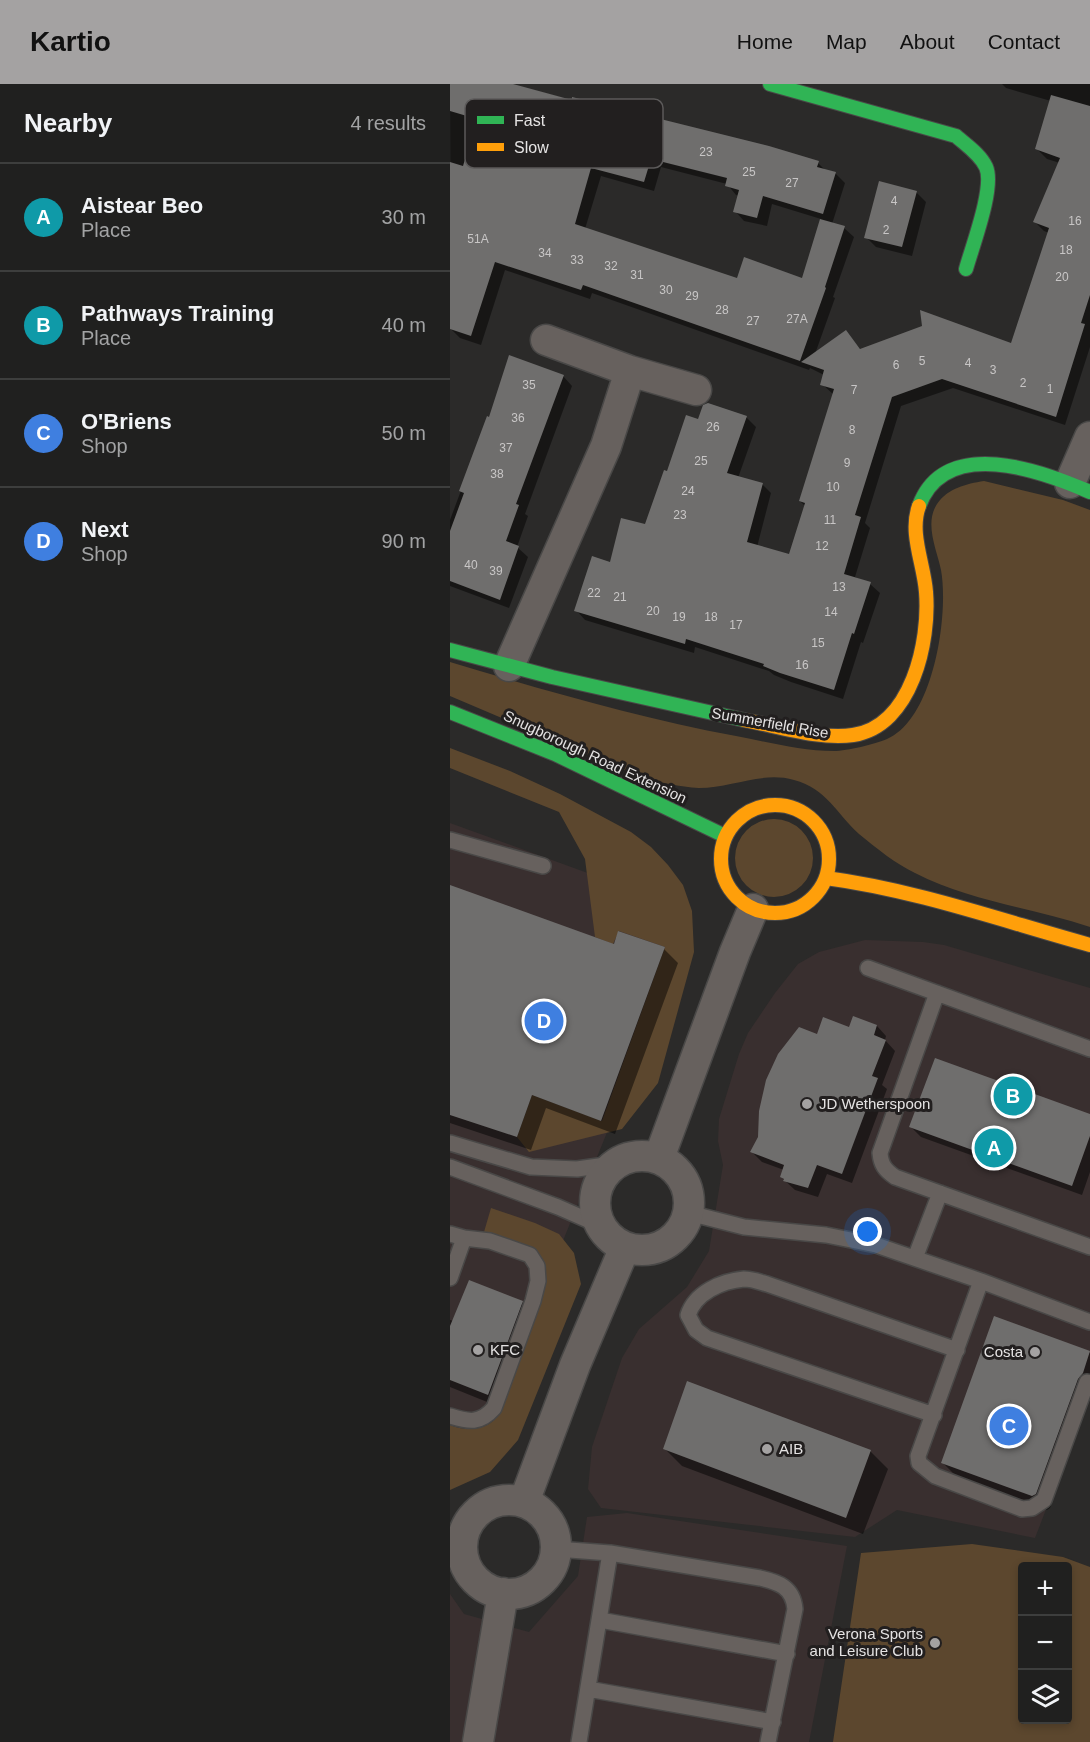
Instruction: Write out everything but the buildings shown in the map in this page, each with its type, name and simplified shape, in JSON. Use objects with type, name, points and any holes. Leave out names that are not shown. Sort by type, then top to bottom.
[{"type":"street","points":[[770,84],[956,136],[979,157],[988,170],[988,188],[966,269]]},
{"type":"street","points":[[546,340],[630,371],[696,390]]},
{"type":"street","points":[[509,666],[606,446],[630,371]]},
{"type":"street","points":[[1080,488],[1090,437]]},
{"type":"street","name":"Summerfield Rise","points":[[450,650],[622,694],[819,734],[851,735],[874,729],[892,713],[908,690],[925,639],[926,593],[916,534],[916,512],[924,493],[932,483],[940,476],[962,468],[987,463],[1080,488]]},
{"type":"street","name":"Snugborough Road Extension","points":[[450,712],[480,722],[607,779],[725,836]]},
{"type":"street","points":[[768,804],[786,805],[804,813],[817,825],[827,841],[830,860],[826,878],[817,893],[804,905],[788,912],[771,913],[753,909],[739,900],[728,887],[722,870],[720,853],[725,836],[735,821],[750,810],[768,804]]},
{"type":"street","points":[[826,878],[900,892],[1090,945]]},
{"type":"street","points":[[659,1158],[753,909]]},
{"type":"street","points":[[641,1155],[659,1158],[676,1169],[685,1181],[690,1197],[685,1224],[678,1234],[662,1246],[647,1250],[625,1247],[608,1236],[600,1224],[594,1204],[596,1191],[602,1178],[613,1164],[622,1159],[641,1155]]},
{"type":"street","points":[[524,1502],[575,1365],[625,1247]]},
{"type":"street","points":[[510,1500],[524,1502],[537,1509],[548,1520],[554,1533],[556,1549],[553,1564],[545,1578],[533,1588],[518,1593],[503,1593],[489,1589],[477,1581],[468,1569],[456,1540],[474,1516],[484,1507],[510,1500]]},
{"type":"street","points":[[478,1742],[503,1593]]},
{"type":"lane","points":[[450,840],[543,866]]},
{"type":"lane","points":[[868,968],[1090,1049]]},
{"type":"lane","points":[[937,993],[880,1153],[881,1162],[886,1170],[895,1177],[1090,1246]]},
{"type":"lane","points":[[450,1143],[531,1167],[577,1169],[613,1164]]},
{"type":"lane","points":[[450,1167],[600,1224]]},
{"type":"lane","points":[[915,1258],[940,1193]]},
{"type":"lane","points":[[688,1213],[744,1227],[851,1239],[915,1258],[1090,1322]]},
{"type":"lane","points":[[450,1278],[457,1236],[483,1240],[530,1255],[537,1266],[538,1281],[533,1301],[494,1408],[486,1418],[474,1421],[450,1416]]},
{"type":"lane","points":[[934,1415],[707,1338],[696,1330],[688,1315],[692,1304],[701,1294],[728,1282],[747,1279],[778,1287],[957,1350]]},
{"type":"lane","points":[[981,1281],[918,1456],[919,1463],[935,1476],[1022,1509],[1032,1508],[1044,1500],[1087,1382]]},
{"type":"lane","points":[[556,1549],[610,1553],[760,1578],[779,1583],[789,1590],[794,1599],[795,1609],[768,1742]]},
{"type":"lane","points":[[579,1742],[610,1553]]},
{"type":"lane","points":[[600,1620],[787,1654]]},
{"type":"lane","points":[[588,1689],[773,1722]]},
{"type":"shaded area","points":[[984,481],[1063,500],[1090,510],[1090,927],[957,891],[915,873],[893,860],[859,834],[815,789],[794,780],[770,777],[699,788],[655,781],[450,696],[450,662],[628,712],[785,746],[809,750],[840,751],[887,739],[903,728],[916,710],[935,664],[943,612],[943,589],[931,528],[933,512],[941,499],[952,490]]},
{"type":"shaded area","points":[[450,748],[510,771],[560,794],[631,832],[651,847],[683,885],[692,911],[694,952],[658,1083],[622,1129],[529,1152],[517,1137],[532,1095],[602,1121],[665,947],[619,931],[613,944],[595,937],[585,859],[559,812],[450,768]]},
{"type":"shaded area","points":[[774,819],[789,822],[806,836],[813,858],[810,873],[796,890],[774,897],[759,894],[742,880],[735,858],[738,843],[752,826]]},
{"type":"shaded area","points":[[450,823],[692,911],[558,1253],[508,1414],[450,1475]]},
{"type":"shaded area","points":[[865,940],[944,945],[1090,988],[1090,1395],[1035,1538],[897,1510],[855,1537],[601,1508],[588,1489],[592,1447],[622,1358],[639,1329],[687,1287],[709,1251],[723,1165],[718,1141],[719,1119],[739,1054],[748,1033],[798,964],[819,952]]},
{"type":"shaded area","points":[[491,1208],[559,1234],[574,1253],[581,1284],[518,1440],[490,1472],[450,1490],[450,1425],[467,1429],[478,1428],[493,1421],[499,1412],[513,1374],[542,1268],[484,1232]]},
{"type":"shaded area","points":[[627,1513],[847,1546],[809,1742],[450,1742],[450,1594],[464,1614],[529,1632],[578,1576],[587,1517]]},
{"type":"shaded area","name":"Verona Sports and Leisure Club","points":[[972,1544],[1063,1557],[1090,1567],[1090,1742],[833,1742],[861,1553]]},
{"type":"traffic: fast","points":[[770,84],[956,136],[972,150],[986,167],[988,188],[982,217],[966,269]]},
{"type":"traffic: fast","points":[[919,506],[932,484],[950,471],[972,465],[996,464],[1022,468],[1090,492]]},
{"type":"traffic: fast","points":[[450,650],[552,677],[744,720]]},
{"type":"traffic: fast","points":[[450,712],[555,754],[725,836]]},
{"type":"traffic: slow","points":[[744,720],[799,732],[840,736],[853,735],[873,728],[890,716],[903,699],[913,678],[925,634],[925,581],[916,538],[916,516],[919,506]]},
{"type":"traffic: slow","points":[[775,805],[796,809],[813,821],[825,838],[829,859],[825,880],[813,897],[796,909],[775,913],[754,909],[737,897],[725,880],[721,859],[725,838],[737,821],[754,809],[775,805]]},
{"type":"traffic: slow","points":[[826,878],[926,898],[1090,945]]},
{"type":"place","name":"Next","points":[[544,1021]]},
{"type":"place","name":"Pathways Training","points":[[1013,1096]]},
{"type":"place","name":"JD Wetherspoon","points":[[807,1104]]},
{"type":"place","name":"Aistear Beo","points":[[994,1148]]},
{"type":"place","name":"KFC","points":[[478,1350]]},
{"type":"place","name":"Costa","points":[[1035,1352]]},
{"type":"place","name":"O'Briens","points":[[1009,1426]]},
{"type":"place","name":"AIB","points":[[767,1449]]},
{"type":"place","name":"Verona Sports and Leisure Club","points":[[935,1643]]}]
